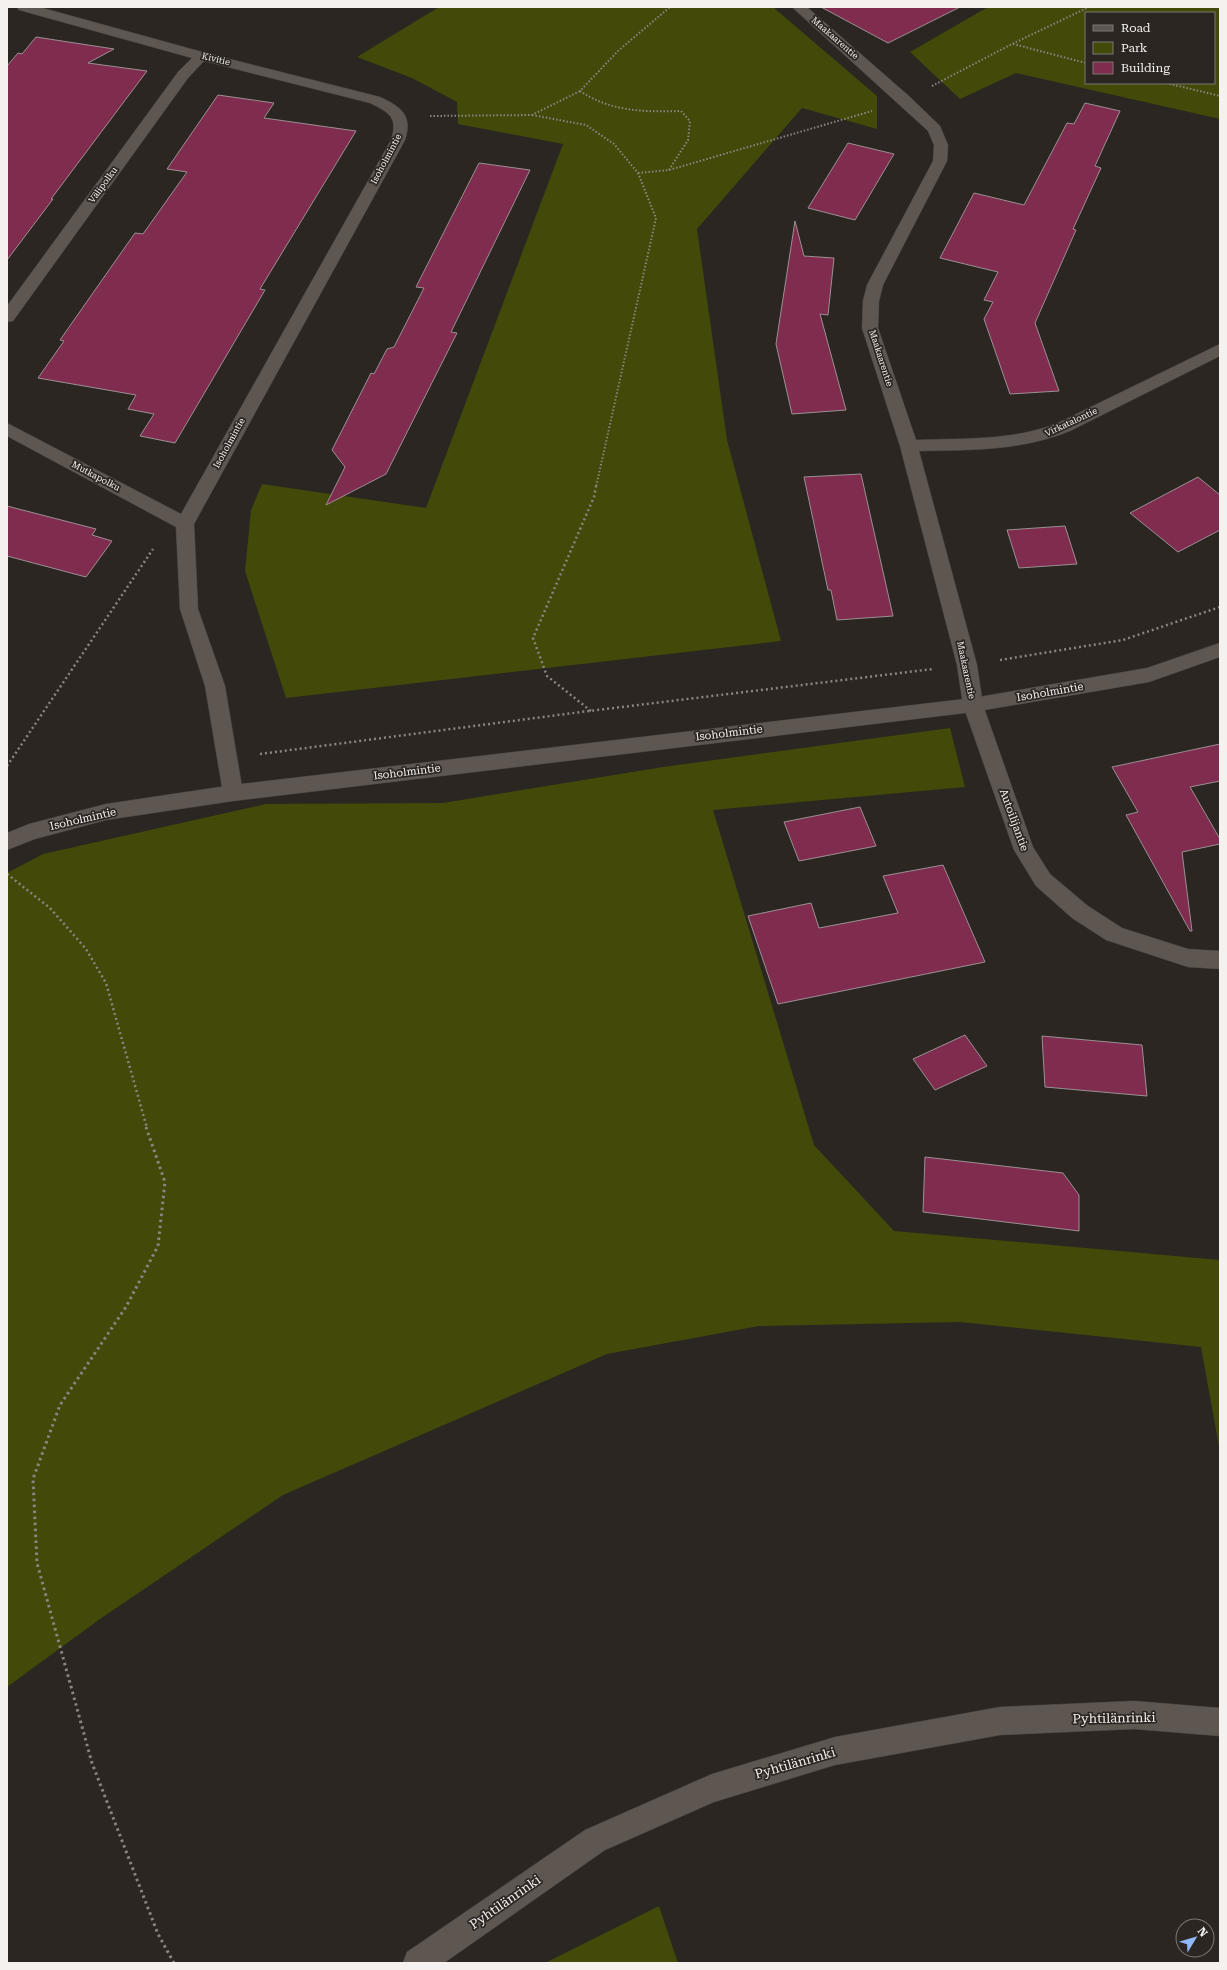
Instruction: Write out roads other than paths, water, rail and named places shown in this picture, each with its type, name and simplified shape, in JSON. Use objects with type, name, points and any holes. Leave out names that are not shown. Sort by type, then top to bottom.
[{"type":"street","name":"Kivitie","points":[[24,7],[201,56],[376,100],[392,108],[402,120]]},
{"type":"street","name":"Maakaarentie","points":[[799,7],[905,100],[935,129],[941,145],[940,161],[875,285],[871,301],[870,328],[909,446],[967,665],[973,705]]},
{"type":"street","name":"Välipolku","points":[[7,317],[183,75],[201,56]]},
{"type":"street","name":"Isoholmintie","points":[[185,524],[398,140],[402,128],[402,120]]},
{"type":"street","name":"Virkatalontie","points":[[909,446],[1001,442],[1041,436],[1064,427],[1220,349]]},
{"type":"street","name":"Mutkapolku","points":[[7,429],[185,524]]},
{"type":"street","points":[[185,524],[189,609],[215,686],[226,759],[233,793]]},
{"type":"street","name":"Isoholmintie","points":[[7,842],[29,832],[70,820],[106,812],[233,793],[973,705],[1149,674],[1220,650]]},
{"type":"street","name":"Autoilijantie","points":[[973,705],[1024,850],[1043,880],[1080,912],[1114,934],[1153,948],[1188,958],[1220,960]]},
{"type":"street","name":"Pyhtilänrinki","points":[[418,1963],[595,1840],[712,1788],[835,1751],[1000,1721],[1134,1715],[1220,1722]]}]
